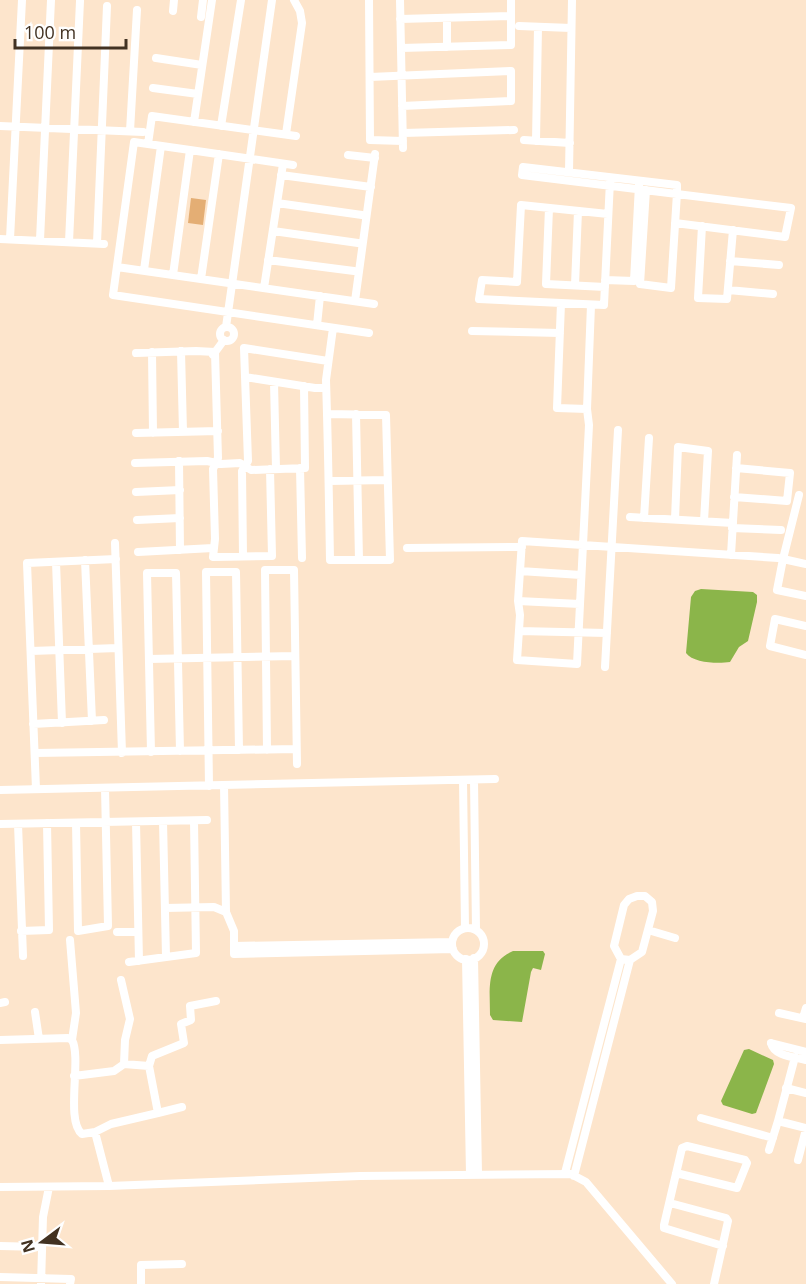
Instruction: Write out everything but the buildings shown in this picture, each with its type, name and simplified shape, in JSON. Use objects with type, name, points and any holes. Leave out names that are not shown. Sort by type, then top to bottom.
[{"type":"street","points":[[10,239],[22,0]]},
{"type":"street","points":[[40,240],[51,0]]},
{"type":"street","points":[[69,242],[80,0]]},
{"type":"street","points":[[173,11],[174,0]]},
{"type":"street","points":[[201,18],[203,0]]},
{"type":"street","points":[[194,122],[212,0]]},
{"type":"street","points":[[221,126],[242,0]]},
{"type":"street","points":[[272,0],[226,327],[220,332],[224,340],[211,357],[215,431],[214,463],[208,469],[210,539],[213,557],[272,556],[274,382]]},
{"type":"street","points":[[286,134],[302,23],[300,11],[294,0]]},
{"type":"street","points":[[369,0],[370,140],[403,141],[514,130]]},
{"type":"street","points":[[400,0],[403,141]]},
{"type":"street","points":[[401,48],[511,45],[511,0]]},
{"type":"street","points":[[569,172],[572,0]]},
{"type":"street","points":[[0,238],[101,243],[102,130],[107,6]]},
{"type":"street","points":[[130,131],[137,10]]},
{"type":"street","points":[[400,19],[511,16]]},
{"type":"street","points":[[447,18],[447,47]]},
{"type":"street","points":[[519,26],[571,28]]},
{"type":"street","points":[[536,141],[537,27]]},
{"type":"street","points":[[156,58],[202,65]]},
{"type":"street","points":[[370,77],[511,71],[512,101],[402,106]]},
{"type":"street","points":[[153,88],[198,94]]},
{"type":"street","points":[[148,144],[152,116],[296,136]]},
{"type":"street","points":[[0,126],[143,132]]},
{"type":"street","points":[[524,140],[570,143]]},
{"type":"street","points":[[293,165],[134,142],[113,295],[369,333]]},
{"type":"street","points":[[144,270],[160,146]]},
{"type":"street","points":[[173,275],[190,150]]},
{"type":"street","points":[[201,279],[219,154]]},
{"type":"street","points":[[348,155],[375,156],[362,215],[354,271],[353,301]]},
{"type":"street","points":[[264,288],[282,164]]},
{"type":"street","points":[[610,181],[522,175],[523,167],[569,172],[641,186],[677,185],[671,288],[640,284],[641,186]]},
{"type":"street","points":[[281,175],[368,187]]},
{"type":"street","points":[[608,214],[521,205],[517,282],[482,280],[479,299],[604,305],[610,181]]},
{"type":"street","points":[[549,208],[546,284],[605,284],[634,281],[641,186]]},
{"type":"street","points":[[353,301],[368,187]]},
{"type":"street","points":[[675,223],[784,237],[791,208],[677,193]]},
{"type":"street","points":[[277,202],[362,215]]},
{"type":"street","points":[[575,285],[578,211]]},
{"type":"street","points":[[702,226],[698,298],[727,299],[733,230]]},
{"type":"street","points":[[273,231],[358,243]]},
{"type":"street","points":[[268,260],[354,271]]},
{"type":"street","points":[[730,261],[779,266]]},
{"type":"street","points":[[117,267],[374,304]]},
{"type":"street","points":[[728,290],[773,294]]},
{"type":"street","points":[[317,325],[320,296]]},
{"type":"street","points":[[561,303],[557,408],[587,409]]},
{"type":"street","points":[[591,305],[587,409],[589,425],[583,545],[581,574],[580,604],[578,633],[577,664],[517,660],[522,541],[583,545],[730,555],[781,558],[806,564]]},
{"type":"street","points":[[327,414],[386,415],[390,560],[330,560],[326,388],[333,328]]},
{"type":"street","points":[[472,331],[560,333]]},
{"type":"street","points":[[243,556],[242,471],[248,461],[244,348],[328,361]]},
{"type":"street","points":[[181,351],[183,432]]},
{"type":"street","points":[[152,352],[153,433]]},
{"type":"street","points":[[136,353],[215,352]]},
{"type":"street","points":[[245,377],[326,388]]},
{"type":"street","points":[[135,463],[179,461],[240,464],[251,470],[305,468],[304,386]]},
{"type":"street","points":[[356,414],[359,560]]},
{"type":"street","points":[[605,667],[618,430]]},
{"type":"street","points":[[136,433],[215,431]]},
{"type":"street","points":[[644,518],[649,438]]},
{"type":"street","points":[[675,519],[678,447],[708,451],[704,521]]},
{"type":"street","points":[[730,555],[737,455]]},
{"type":"street","points":[[179,461],[180,550]]},
{"type":"street","points":[[300,468],[302,558]]},
{"type":"street","points":[[734,497],[787,501],[790,473],[736,468]]},
{"type":"street","points":[[328,481],[387,480]]},
{"type":"street","points":[[136,492],[180,490]]},
{"type":"street","points":[[799,495],[781,558],[777,590],[806,596]]},
{"type":"street","points":[[630,517],[704,521],[781,530]]},
{"type":"street","points":[[137,520],[180,519]]},
{"type":"street","points":[[115,543],[122,753]]},
{"type":"street","points":[[407,548],[522,547]]},
{"type":"street","points":[[138,552],[213,548]]},
{"type":"street","points":[[36,789],[27,563],[116,559]]},
{"type":"street","points":[[85,561],[92,721]]},
{"type":"street","points":[[56,562],[63,723]]},
{"type":"street","points":[[267,750],[265,570],[294,570],[297,764]]},
{"type":"street","points":[[520,571],[581,574]]},
{"type":"street","points":[[209,786],[206,572],[236,572],[239,750]]},
{"type":"street","points":[[151,752],[147,573],[177,573],[180,752]]},
{"type":"street","points":[[518,601],[580,604]]},
{"type":"street","points":[[806,626],[775,619],[770,646],[806,655]]},
{"type":"street","points":[[519,631],[607,633]]},
{"type":"street","points":[[30,651],[118,648]]},
{"type":"street","points":[[149,658],[295,656]]},
{"type":"street","points":[[33,724],[104,720]]},
{"type":"street","points":[[34,753],[296,749]]},
{"type":"street","points":[[0,790],[495,779]]},
{"type":"street","points":[[463,780],[465,928]]},
{"type":"street","points":[[474,780],[476,930]]},
{"type":"street","points":[[224,785],[226,912],[234,931],[234,954],[453,946]]},
{"type":"street","points":[[76,823],[78,931],[108,926],[105,788]]},
{"type":"street","points":[[0,824],[207,820]]},
{"type":"street","points":[[164,821],[166,957]]},
{"type":"street","points":[[129,962],[196,953],[194,821]]},
{"type":"street","points":[[136,822],[139,961]]},
{"type":"street","points":[[18,824],[23,956]]},
{"type":"street","points":[[21,931],[49,930],[48,824]]},
{"type":"street","points":[[565,1173],[621,958],[614,946],[624,905],[629,899],[645,896],[652,902],[653,911],[642,952],[630,960],[574,1176]]},
{"type":"street","points":[[165,908],[214,907],[226,912]]},
{"type":"street","points":[[465,928],[476,930],[484,942],[480,955],[470,959],[460,957],[453,946],[459,931],[465,928]]},
{"type":"street","points":[[648,930],[675,938]]},
{"type":"street","points":[[117,932],[138,932]]},
{"type":"street","points":[[70,940],[76,1013],[72,1040],[75,1045],[76,1130],[82,1134],[95,1132],[111,1124],[182,1107]]},
{"type":"street","points":[[621,958],[630,960]]},
{"type":"street","points":[[470,959],[474,1174]]},
{"type":"street","points":[[121,980],[130,1019],[124,1064]]},
{"type":"street","points":[[158,1113],[148,1066],[152,1056],[184,1043],[181,1024],[191,1020],[190,1006],[216,1001]]},
{"type":"street","points":[[779,1013],[805,1019],[806,1008]]},
{"type":"street","points":[[35,1011],[39,1039]]},
{"type":"street","points":[[0,1040],[68,1038],[72,1040]]},
{"type":"street","points":[[806,1052],[771,1043],[772,1048],[777,1052],[806,1060]]},
{"type":"street","points":[[769,1150],[795,1057]]},
{"type":"street","points":[[595,1059],[604,1062]]},
{"type":"street","points":[[74,1076],[114,1071],[124,1064],[148,1066]]},
{"type":"street","points":[[786,1088],[806,1093]]},
{"type":"street","points":[[700,1118],[773,1138]]},
{"type":"street","points":[[778,1121],[806,1129],[798,1160]]},
{"type":"street","points":[[95,1132],[107,1179]]},
{"type":"street","points":[[676,1173],[737,1188],[747,1163],[745,1160],[684,1146],[676,1173],[664,1225],[666,1230],[723,1246]]},
{"type":"street","points":[[0,1187],[49,1187],[107,1179],[565,1173],[586,1182],[672,1284]]},
{"type":"street","points":[[41,1281],[43,1217],[49,1187]]},
{"type":"street","points":[[669,1203],[726,1218],[728,1221],[716,1284]]},
{"type":"street","points":[[0,1246],[42,1247]]},
{"type":"street","points":[[141,1284],[141,1265],[182,1264]]},
{"type":"street","points":[[0,1277],[12,1281],[70,1279],[70,1284]]},
{"type":"shaded area","points":[[191,198],[206,200],[203,225],[188,223]]},
{"type":"shaded area","points":[[701,589],[753,592],[757,595],[748,641],[739,647],[730,662],[700,661],[686,653],[691,597],[695,591]]},
{"type":"shaded area","points":[[513,951],[543,951],[545,954],[541,970],[533,968],[531,972],[522,1022],[493,1020],[490,1015],[490,986],[493,970],[504,956]]},
{"type":"shaded area","points":[[749,1049],[773,1060],[774,1064],[756,1113],[752,1114],[723,1105],[721,1101],[744,1050]]}]
